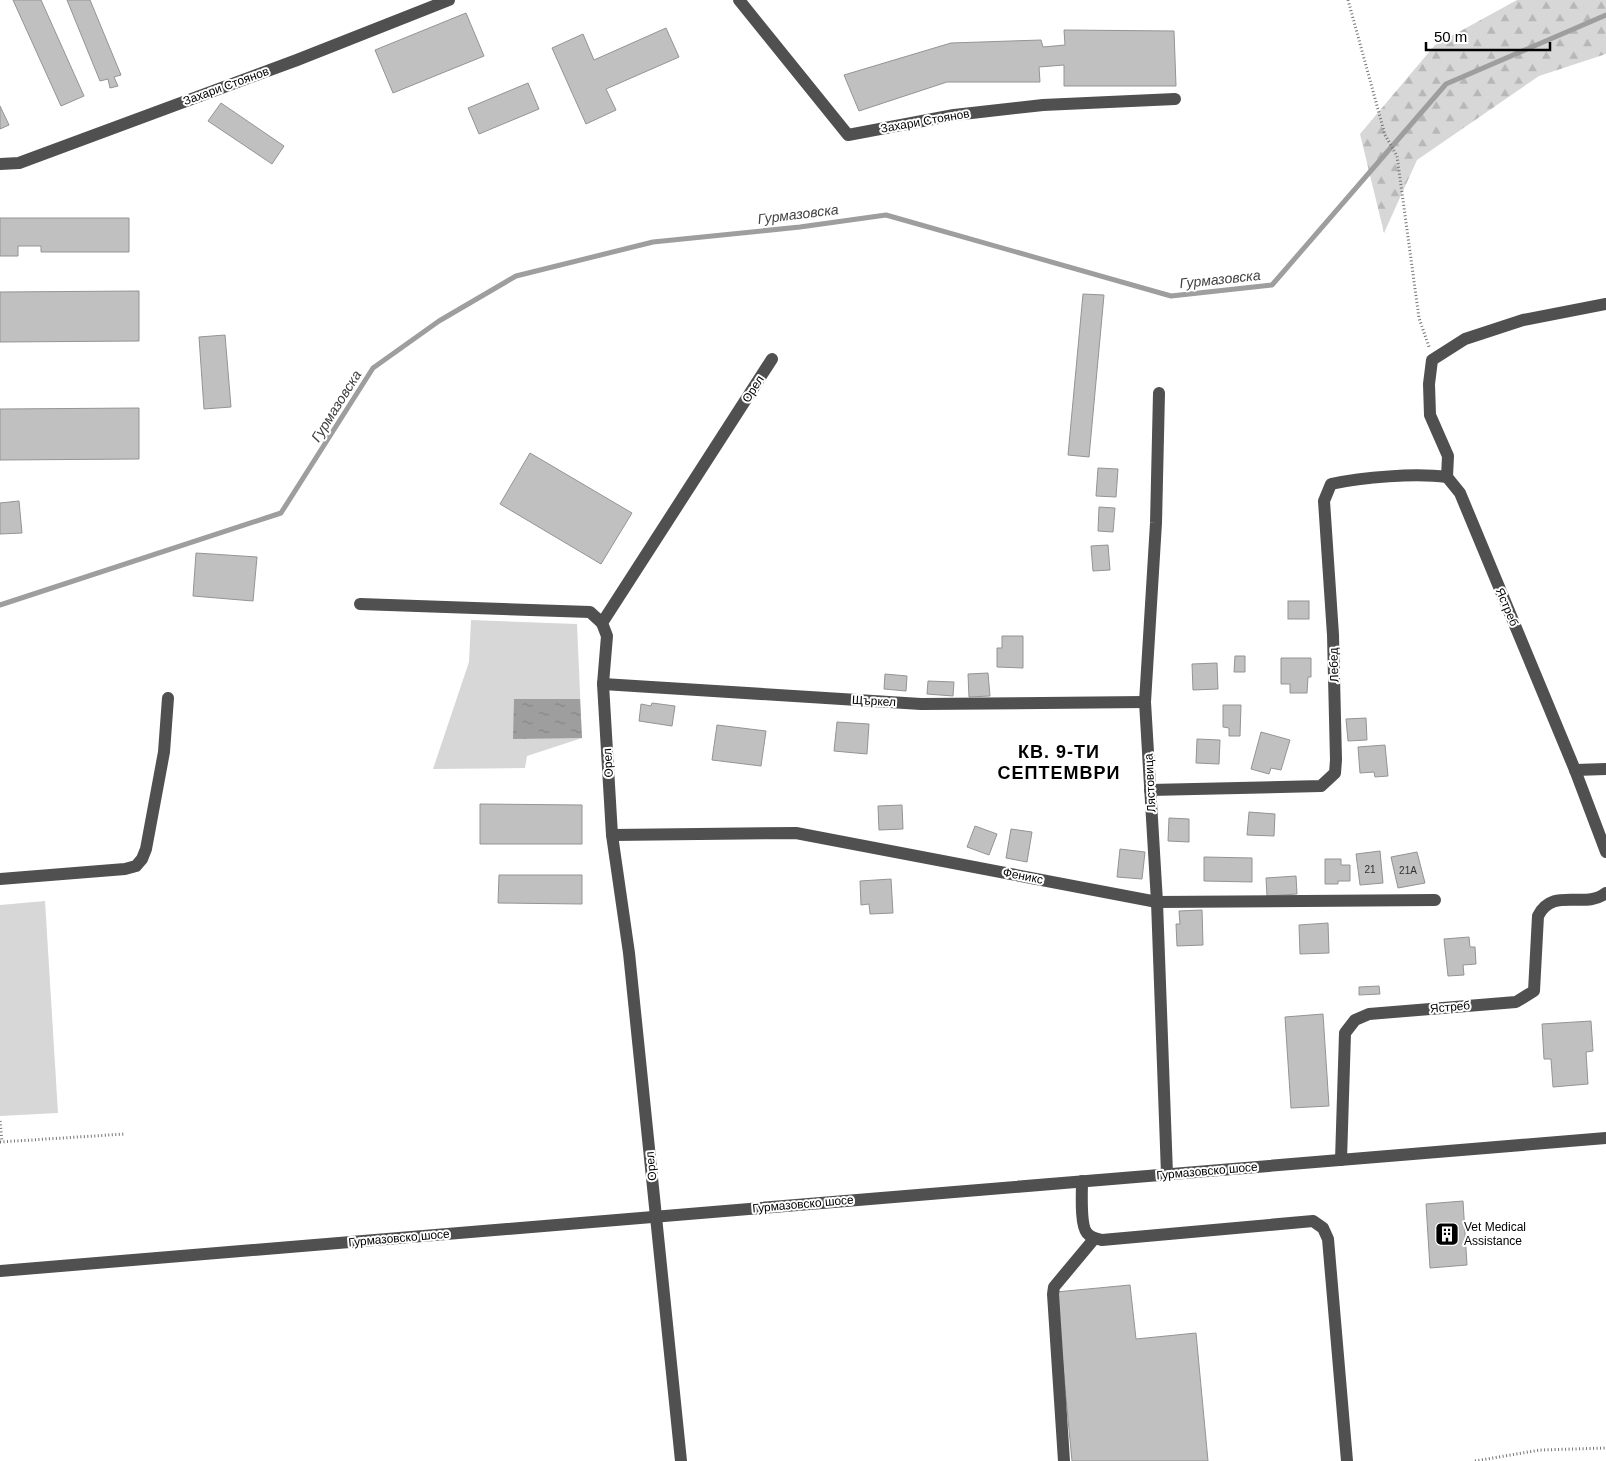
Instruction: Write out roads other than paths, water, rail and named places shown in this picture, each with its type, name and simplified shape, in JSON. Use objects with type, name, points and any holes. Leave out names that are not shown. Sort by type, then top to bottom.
[{"type":"street","name":"Захари Стоянов","points":[[0,164],[19,163],[297,60],[449,0]]},
{"type":"street","name":"Захари Стоянов","points":[[739,0],[848,135],[954,116],[1043,105],[1175,99]]},
{"type":"street","points":[[1447,477],[1448,456],[1430,415],[1429,408],[1432,360],[1465,339],[1523,320],[1606,304]]},
{"type":"street","name":"Орел","points":[[681,1461],[630,953],[612,835],[603,684],[607,636],[602,623],[772,359]]},
{"type":"street","name":"Лястовица","points":[[1159,393],[1156,523],[1145,702],[1157,902],[1167,1174]]},
{"type":"street","name":"Лебед","points":[[1150,790],[1321,786],[1335,773],[1333,635],[1324,501],[1331,484],[1347,481],[1428,475],[1447,477]]},
{"type":"street","name":"Ястреб","points":[[1447,477],[1460,493],[1575,770],[1606,852]]},
{"type":"street","points":[[360,604],[590,612],[602,623]]},
{"type":"street","name":"Щъркел","points":[[603,684],[921,704],[1145,702]]},
{"type":"street","points":[[0,879],[125,869],[136,866],[142,859],[146,849],[152,821],[164,752],[168,698]]},
{"type":"street","points":[[1575,770],[1606,769]]},
{"type":"street","name":"Феникс","points":[[612,835],[796,833],[1157,902],[1435,900]]},
{"type":"street","name":"Ястреб","points":[[1341,1160],[1345,1033],[1355,1020],[1369,1014],[1516,1002],[1534,991],[1538,916],[1543,906],[1554,901],[1599,898],[1606,893]]},
{"type":"street","name":"Гурмазовско шосе","points":[[0,1271],[1606,1138]]},
{"type":"street","points":[[1082,1181],[1084,1226],[1087,1233],[1094,1238],[1102,1240],[1313,1221],[1323,1228],[1328,1239],[1347,1461]]},
{"type":"street","points":[[1064,1461],[1053,1294],[1054,1288],[1094,1238]]},
{"type":"water","points":[[514,699],[580,699],[582,738],[513,739]]},
{"type":"waterway","name":"Гурмазовска","points":[[0,605],[281,513],[373,368],[439,321],[516,276],[653,242],[800,227],[886,215],[1171,296],[1272,285],[1446,84],[1606,15]]},
{"type":"place","name":"Vet Medical Assistance","points":[[1447,1234]]},
{"type":"district","name":"КВ. 9-ТИ СЕПТЕМВРИ","points":[[1059,762]]}]
